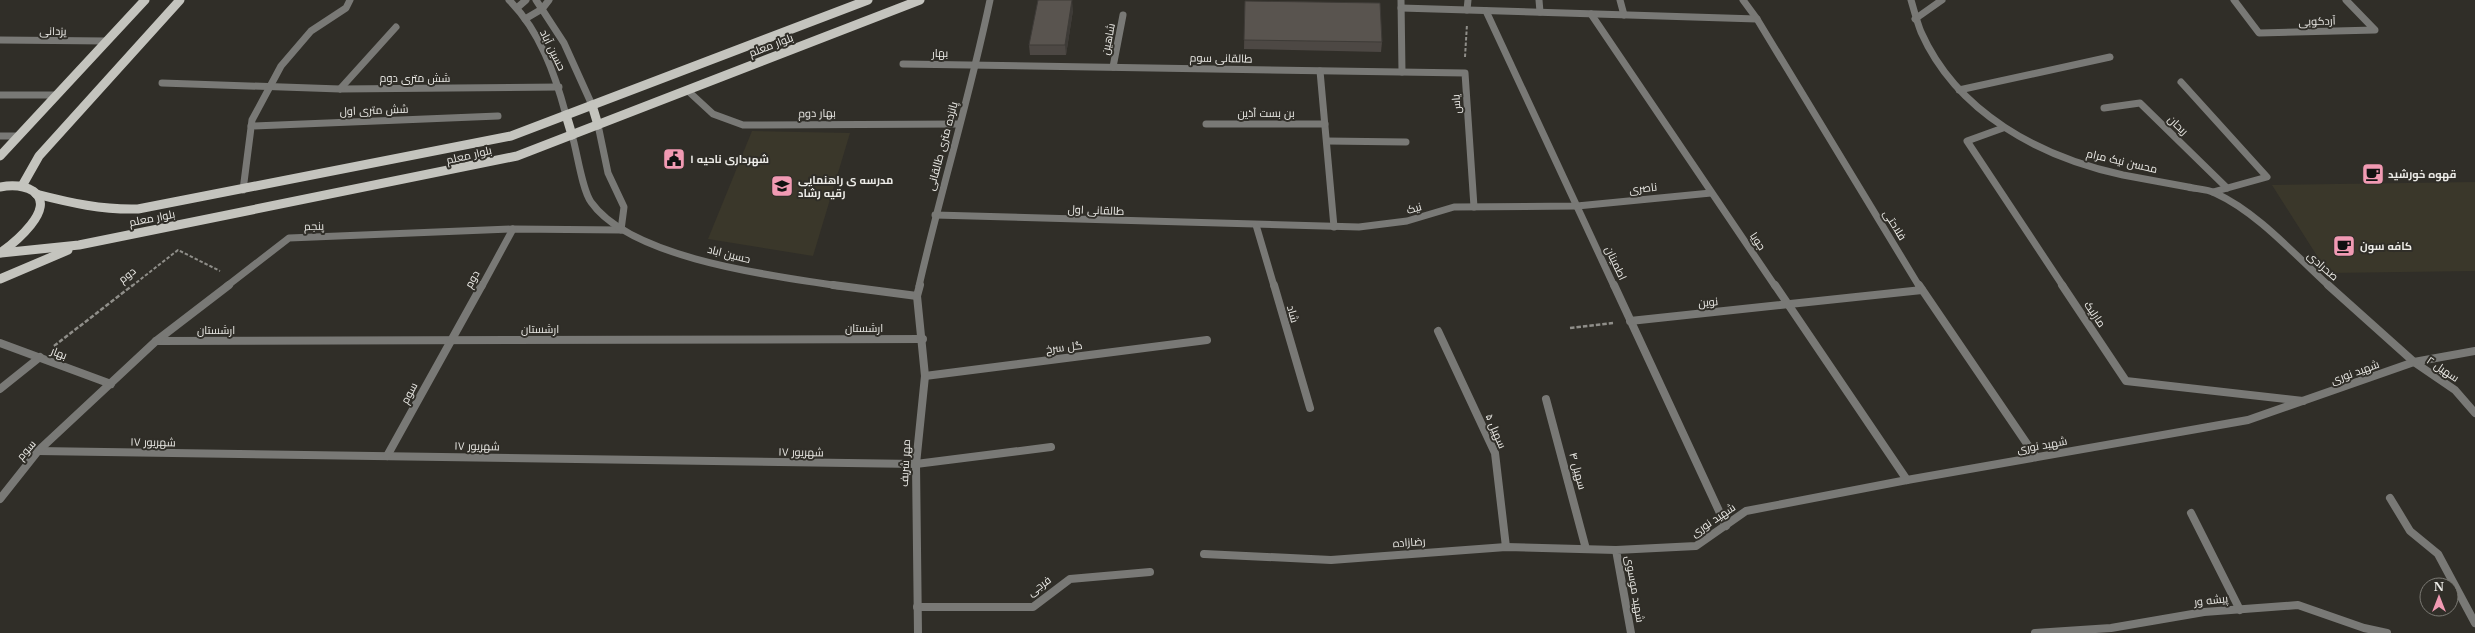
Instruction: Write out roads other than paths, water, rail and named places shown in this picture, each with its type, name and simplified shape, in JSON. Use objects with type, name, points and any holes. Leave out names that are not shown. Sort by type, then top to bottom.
[{"type":"main road","points":[[0,156],[145,0]]},
{"type":"main road","points":[[0,187],[22,186],[39,156],[180,0]]},
{"type":"main road","name":"بلوار معلم","points":[[22,186],[32,189],[36,194],[81,206],[111,210],[138,209],[243,190],[511,136],[868,0]]},
{"type":"main road","name":"بلوار معلم","points":[[0,253],[79,245],[517,156],[920,0]]},
{"type":"main road","points":[[592,105],[598,125]]},
{"type":"main road","points":[[566,115],[572,135]]},
{"type":"main road","points":[[0,253],[17,240],[32,223],[38,212],[40,204],[36,194]]},
{"type":"main road","points":[[0,279],[79,245]]},
{"type":"street","points":[[243,190],[251,126],[281,66],[311,31],[346,8],[350,0]]},
{"type":"street","name":"حسین آباد","points":[[509,0],[518,7],[525,19],[559,87],[566,115]]},
{"type":"street","points":[[518,7],[526,0]]},
{"type":"street","name":"حسین آباد","points":[[536,0],[564,43],[592,105]]},
{"type":"street","points":[[525,19],[542,9],[549,0]]},
{"type":"street","points":[[1401,0],[1402,72]]},
{"type":"street","points":[[1467,10],[1468,0]]},
{"type":"street","points":[[1539,0],[1540,12]]},
{"type":"street","points":[[1620,0],[1624,15]]},
{"type":"street","name":"فلاحتی","points":[[1743,0],[1757,19],[1922,290],[2036,457]]},
{"type":"street","name":"محسن نیک مرام","points":[[1911,0],[1915,19],[1933,56],[1959,90],[2003,128],[2051,153],[2094,168],[2213,192]]},
{"type":"street","points":[[1915,19],[1942,0]]},
{"type":"street","name":"آردکوبی","points":[[2234,0],[2259,33],[2375,30],[2346,0]]},
{"type":"street","name":"پانزده متری طالقانی","points":[[916,296],[935,215],[959,124],[977,64],[988,1]]},
{"type":"street","points":[[1401,8],[1757,19]]},
{"type":"street","name":"اطمینان","points":[[1486,10],[1726,526]]},
{"type":"street","name":"جویا","points":[[1591,14],[1907,480]]},
{"type":"street","name":"شاهین","points":[[1113,67],[1123,15]]},
{"type":"street","points":[[340,89],[396,27]]},
{"type":"street","name":"یزدانی","points":[[0,40],[106,41]]},
{"type":"street","points":[[1959,90],[2110,57]]},
{"type":"street","name":"بهار","points":[[903,64],[977,64]]},
{"type":"street","name":"طالقانی سوم","points":[[977,64],[1465,73]]},
{"type":"street","points":[[1320,71],[1334,227]]},
{"type":"street","name":"یاس","points":[[1465,73],[1474,207]]},
{"type":"street","points":[[2181,82],[2267,177],[2213,192]]},
{"type":"street","name":"شش متری دوم","points":[[162,83],[270,88],[340,89],[559,87]]},
{"type":"street","name":"بهار دوم","points":[[687,90],[713,114],[743,125],[959,124]]},
{"type":"street","points":[[0,95],[57,95]]},
{"type":"street","name":"ریحان","points":[[2104,108],[2140,103],[2227,188]]},
{"type":"street","name":"شش متری اول","points":[[251,126],[498,116]]},
{"type":"street","name":"بن بست آذین","points":[[1206,124],[1325,124]]},
{"type":"street","points":[[598,125],[608,172],[624,207],[621,230]]},
{"type":"street","name":"مارلیک","points":[[2003,128],[1967,141],[2126,380],[2305,402]]},
{"type":"street","name":"حسین اباد","points":[[572,135],[591,201],[621,230],[664,250],[766,275],[916,296]]},
{"type":"street","points":[[0,136],[19,136]]},
{"type":"street","points":[[1327,141],[1406,142]]},
{"type":"street","name":"ناصری","points":[[1577,206],[1712,192]]},
{"type":"street","name":"صحرادی","points":[[2213,192],[2240,206],[2414,362]]},
{"type":"street","name":"نیک","points":[[1256,225],[1359,227],[1407,221],[1454,207],[1577,206]]},
{"type":"street","name":"طالقانی اول","points":[[935,215],[1256,225]]},
{"type":"street","name":"شاد","points":[[1256,225],[1310,408]]},
{"type":"street","name":"پنجم","points":[[73,420],[156,341],[235,278],[289,238],[513,229],[621,230]]},
{"type":"street","name":"دوم","points":[[450,340],[513,229]]},
{"type":"street","name":"نوین","points":[[1630,321],[1789,306],[1922,290]]},
{"type":"street","name":"مهر شریف","points":[[916,296],[923,339],[925,376],[916,464],[916,608],[918,633]]},
{"type":"street","name":"سهیل ۵","points":[[1438,331],[1494,452],[1506,547]]},
{"type":"street","name":"ارشستان","points":[[156,341],[923,339]]},
{"type":"street","name":"سوم","points":[[387,456],[450,340]]},
{"type":"street","name":"گل سرخ","points":[[925,376],[1207,340]]},
{"type":"street","name":"بهار","points":[[0,343],[111,384]]},
{"type":"street","name":"شهید نوری","points":[[1616,550],[1696,546],[1746,512],[1907,480],[2248,420],[2305,402],[2414,362],[2475,351]]},
{"type":"street","points":[[0,388],[40,357]]},
{"type":"street","name":"سهیل ۲","points":[[2414,362],[2435,374],[2462,395],[2475,413]]},
{"type":"street","name":"سهیل ۴","points":[[1546,399],[1586,549]]},
{"type":"street","name":"سوم","points":[[0,499],[38,451],[73,420]]},
{"type":"street","name":"۱۷ شهریور","points":[[38,451],[916,464],[1051,446]]},
{"type":"street","points":[[2390,498],[2410,531],[2438,554],[2475,623]]},
{"type":"street","points":[[2191,513],[2240,610]]},
{"type":"street","name":"رضازاده","points":[[1204,554],[1331,560],[1506,547],[1616,550]]},
{"type":"street","name":"شهید موسوی","points":[[1616,550],[1631,633]]},
{"type":"street","name":"فرجی","points":[[916,608],[1033,607],[1070,579],[1150,572]]},
{"type":"street","name":"پیشه ور","points":[[2035,633],[2111,628],[2204,612],[2298,605],[2364,628],[2387,633]]},
{"type":"place","name":"شهرداری ناحیه ۱","points":[[674,159]]},
{"type":"place","name":"قهوه خورشید","points":[[2373,174]]},
{"type":"place","name":"مدرسه ی راهنمایی رقیه رشاد","points":[[782,186]]},
{"type":"place","name":"کافه سون","points":[[2344,246]]}]
